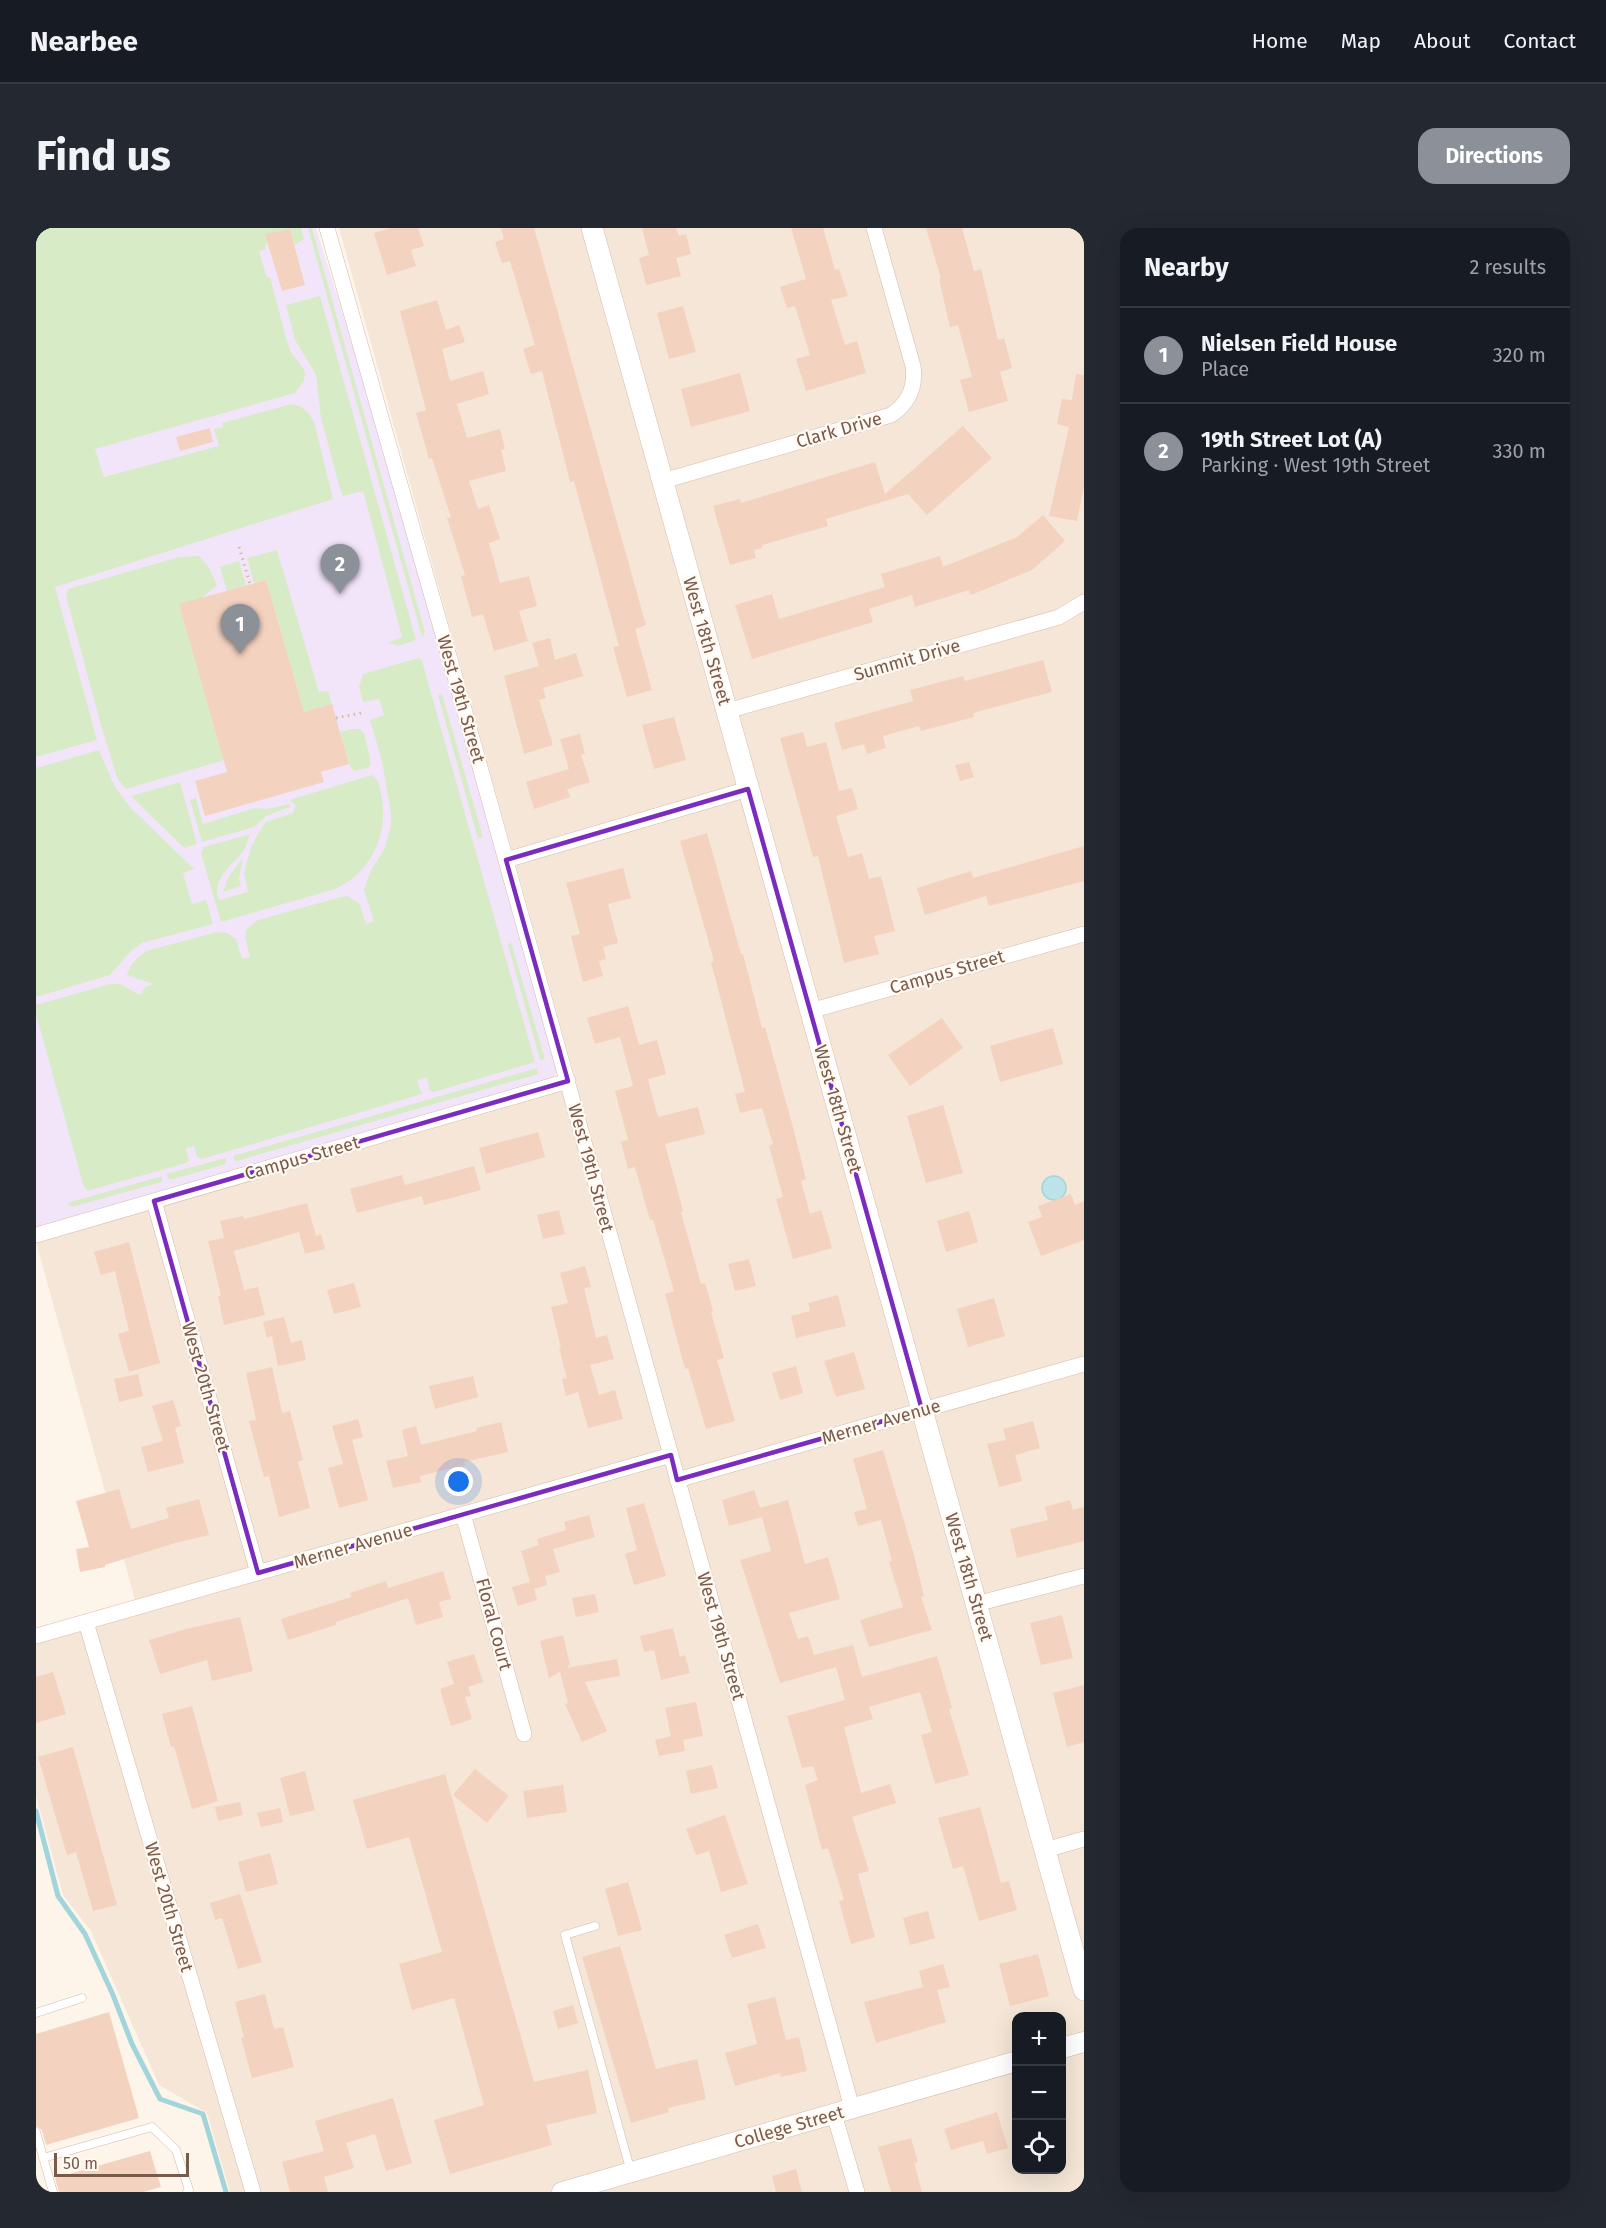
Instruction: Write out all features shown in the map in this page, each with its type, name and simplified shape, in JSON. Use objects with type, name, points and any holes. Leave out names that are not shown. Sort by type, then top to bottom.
[{"type":"main road","name":"West 18th Street","points":[[592,228],[1084,1990]]},
{"type":"street","name":"West 19th Street","points":[[327,228],[671,1455],[843,2111],[857,2192]]},
{"type":"street","name":"Clark Drive","points":[[663,482],[891,415],[906,403],[912,390],[913,366],[874,228]]},
{"type":"street","name":"Summit Drive","points":[[727,711],[1059,617],[1084,602]]},
{"type":"street","points":[[506,860],[748,789]]},
{"type":"street","name":"Campus Street","points":[[810,1011],[1084,934]]},
{"type":"street","name":"Campus Street","points":[[36,1235],[568,1081]]},
{"type":"street","name":"West 20th Street","points":[[154,1201],[258,1573]]},
{"type":"street","name":"Merner Avenue","points":[[677,1480],[1084,1364]]},
{"type":"street","name":"Merner Avenue","points":[[36,1636],[671,1455]]},
{"type":"street","name":"Floral Court","points":[[464,1514],[524,1734]]},
{"type":"street","points":[[976,1604],[1084,1576]]},
{"type":"street","name":"West 20th Street","points":[[86,1622],[253,2192]]},
{"type":"street","points":[[1045,1850],[1084,1839]]},
{"type":"street","points":[[1066,2047],[1084,2042]]},
{"type":"street","name":"College Street","points":[[562,2192],[1012,2062]]},
{"type":"lane","points":[[595,1926],[565,1935],[632,2172]]},
{"type":"lane","points":[[36,2013],[82,1998]]},
{"type":"lane","points":[[44,2158],[152,2127],[176,2150],[189,2190],[187,2192]]},
{"type":"lane","points":[[36,2132],[53,2192]]},
{"type":"path","points":[[239,547],[250,584]]},
{"type":"path","points":[[336,718],[362,713]]},
{"type":"highlighted area","points":[[748,789],[922,1410],[677,1480],[671,1455],[258,1573],[154,1201],[568,1081],[506,860]]},
{"type":"shaded area","points":[[36,228],[316,228],[445,641],[560,1057],[556,1075],[541,1088],[36,1235]]},
{"type":"shaded area","points":[[339,228],[1084,228],[1084,2192],[230,2192],[207,2113],[159,2085],[91,1931],[63,1895],[36,1795],[36,1636],[137,1607],[36,1242],[541,1088],[578,1089]]},
{"type":"green space","points":[[36,228],[301,228],[304,239],[295,245],[290,230],[265,245],[266,249],[259,251],[267,278],[270,277],[291,352],[305,373],[304,381],[295,393],[95,449],[104,477],[219,446],[214,429],[223,427],[222,423],[291,404],[305,410],[314,422],[333,499],[55,587],[97,740],[36,757]]},
{"type":"green space","points":[[308,228],[312,228],[425,632],[422,637]]},
{"type":"green space","points":[[320,296],[416,640],[399,646],[388,643],[402,637],[363,491],[343,496],[340,489],[321,418],[316,375],[295,340],[286,305]]},
{"type":"green space","points":[[277,550],[319,692],[328,691],[332,704],[304,712],[266,580],[254,583],[247,558]]},
{"type":"green space","points":[[199,556],[208,566],[217,585],[203,597],[224,760],[126,789],[117,778],[101,725],[66,596],[68,589],[179,557]]},
{"type":"green space","points":[[239,561],[246,585],[227,591],[220,567]]},
{"type":"green space","points":[[418,658],[422,661],[535,1062],[434,1092],[430,1091],[427,1077],[417,1080],[422,1094],[202,1159],[197,1157],[194,1146],[186,1148],[189,1161],[186,1163],[87,1191],[83,1184],[36,1014],[36,1005],[110,984],[120,984],[140,995],[145,987],[153,984],[127,975],[132,964],[146,951],[217,932],[227,933],[236,939],[242,959],[250,957],[245,937],[246,930],[258,920],[341,897],[347,896],[359,903],[366,924],[374,921],[364,890],[371,870],[384,850],[391,825],[391,813],[382,761],[370,720],[384,715],[379,699],[363,702],[359,687],[363,674]]},
{"type":"green space","points":[[442,694],[483,837],[478,839],[438,695]]},
{"type":"green space","points":[[359,729],[364,733],[371,763],[368,768],[354,771],[349,764],[340,732]]},
{"type":"green space","points":[[99,750],[115,787],[131,808],[194,869],[183,873],[192,904],[206,900],[213,924],[142,943],[131,951],[110,975],[36,997],[36,768]]},
{"type":"green space","points":[[372,775],[378,781],[380,789],[382,824],[374,852],[357,875],[332,890],[221,922],[201,853],[204,847],[250,834],[245,848],[221,879],[217,892],[219,900],[248,892],[244,873],[251,847],[266,822],[293,813],[296,805],[289,800]]},
{"type":"green space","points":[[180,782],[197,844],[184,848],[131,796]]},
{"type":"green space","points":[[196,798],[203,824],[255,808],[267,809],[289,804],[290,807],[266,816],[254,827],[202,842],[190,800]]},
{"type":"green space","points":[[243,857],[239,878],[241,886],[223,892],[228,878]]},
{"type":"green space","points":[[511,942],[545,1059],[540,1060],[508,945]]},
{"type":"green space","points":[[537,1068],[538,1074],[234,1160],[233,1156]]},
{"type":"green space","points":[[226,1158],[226,1164],[170,1180],[166,1174]]},
{"type":"green space","points":[[162,1176],[162,1182],[72,1207],[67,1203]]},
{"type":"water","points":[[1054,1176],[1059,1177],[1065,1183],[1065,1193],[1059,1199],[1054,1200],[1049,1199],[1043,1193],[1042,1188],[1043,1183],[1049,1177]]},
{"type":"building","points":[[390,228],[418,228],[424,246],[411,250],[416,266],[387,275],[374,233]]},
{"type":"building","points":[[501,228],[534,228],[646,625],[635,629],[652,690],[627,697],[613,647],[619,646],[574,481],[570,482],[542,371],[531,374],[523,349],[535,345],[510,261],[502,263],[495,242],[504,239]]},
{"type":"building","points":[[642,228],[676,228],[679,236],[686,234],[691,254],[676,258],[681,276],[646,285],[639,258],[649,255]]},
{"type":"building","points":[[791,228],[823,228],[835,270],[839,269],[848,296],[831,300],[845,345],[857,341],[866,373],[806,391],[796,359],[810,355],[795,306],[787,308],[780,287],[806,279]]},
{"type":"building","points":[[926,228],[962,228],[974,271],[981,269],[998,340],[1004,338],[1012,368],[1000,372],[1008,401],[969,412],[960,380],[972,377],[958,325],[950,327],[939,279],[941,279]]},
{"type":"building","points":[[290,229],[305,285],[282,291],[265,234]]},
{"type":"building","points":[[437,300],[446,330],[459,325],[465,342],[442,349],[450,381],[483,371],[489,394],[457,404],[467,438],[500,429],[505,449],[501,450],[506,471],[469,481],[478,509],[489,505],[500,539],[489,543],[500,583],[529,576],[537,606],[519,611],[528,641],[494,651],[483,614],[472,617],[461,576],[465,575],[447,518],[451,517],[432,458],[429,459],[416,413],[426,410],[400,311]]},
{"type":"building","points":[[683,306],[696,352],[669,359],[657,313]]},
{"type":"building","points":[[740,373],[750,411],[691,427],[681,389]]},
{"type":"building","points":[[1076,374],[1084,375],[1084,486],[1077,521],[1049,516],[1069,427],[1057,424],[1062,399],[1072,400]]},
{"type":"building","points":[[963,426],[992,458],[927,515],[908,494],[826,519],[828,526],[762,545],[762,548],[754,550],[756,558],[730,565],[713,506],[740,499],[741,503],[875,462],[885,494]]},
{"type":"building","points":[[210,428],[213,442],[180,451],[176,437]]},
{"type":"building","points":[[1043,515],[1065,541],[1032,570],[971,595],[969,590],[915,607],[912,595],[869,609],[873,622],[752,659],[735,605],[772,594],[779,619],[885,587],[881,574],[940,556],[943,567],[1017,537]]},
{"type":"building","points":[[266,580],[304,712],[332,704],[349,764],[321,772],[324,782],[205,816],[195,781],[227,772],[179,604]]},
{"type":"building","points":[[550,638],[555,660],[576,653],[583,676],[543,688],[546,698],[539,700],[553,745],[524,754],[504,676],[539,666],[532,643]]},
{"type":"building","points":[[1043,660],[1052,692],[973,713],[974,717],[921,731],[919,726],[883,736],[886,748],[867,754],[864,744],[842,750],[834,723],[913,701],[910,690],[963,676],[965,681]]},
{"type":"building","points":[[674,717],[686,760],[654,769],[642,725]]},
{"type":"building","points":[[803,732],[807,747],[826,742],[839,791],[852,788],[858,809],[836,816],[848,857],[862,853],[869,879],[881,876],[895,931],[874,936],[879,954],[844,963],[818,856],[813,857],[780,738]]},
{"type":"building","points":[[580,734],[585,754],[581,755],[590,782],[567,789],[570,797],[534,809],[526,782],[569,769],[560,739]]},
{"type":"building","points":[[969,762],[974,777],[960,781],[955,765]]},
{"type":"building","points":[[707,833],[741,954],[743,954],[762,1028],[765,1027],[794,1131],[806,1179],[801,1181],[810,1214],[821,1210],[832,1248],[793,1259],[776,1199],[783,1197],[769,1146],[773,1144],[762,1108],[740,1113],[735,1094],[745,1092],[711,962],[714,961],[680,841]]},
{"type":"building","points":[[1084,846],[1084,881],[989,906],[986,896],[925,915],[917,888],[971,871],[973,878]]},
{"type":"building","points":[[623,868],[631,898],[608,904],[618,943],[603,947],[606,959],[599,961],[603,976],[583,982],[571,936],[580,934],[566,883]]},
{"type":"building","points":[[628,1006],[639,1045],[657,1040],[666,1074],[648,1079],[658,1117],[698,1107],[705,1134],[665,1144],[701,1284],[705,1283],[713,1311],[711,1312],[724,1358],[717,1360],[735,1421],[706,1429],[688,1368],[685,1369],[665,1294],[674,1291],[653,1220],[650,1220],[635,1167],[628,1169],[621,1142],[628,1140],[615,1091],[633,1086],[620,1037],[595,1044],[587,1018]]},
{"type":"building","points":[[942,1018],[963,1048],[910,1086],[888,1055]]},
{"type":"building","points":[[1053,1028],[1063,1064],[1000,1082],[990,1046]]},
{"type":"building","points":[[943,1105],[963,1173],[926,1183],[907,1116]]},
{"type":"building","points":[[538,1132],[545,1157],[486,1174],[479,1148]]},
{"type":"building","points":[[474,1166],[481,1190],[424,1205],[422,1196],[357,1213],[350,1189],[402,1175],[405,1185]]},
{"type":"building","points":[[1071,1194],[1075,1205],[1084,1201],[1084,1240],[1041,1256],[1028,1222],[1042,1217],[1038,1206]]},
{"type":"building","points":[[307,1203],[316,1236],[321,1234],[325,1249],[305,1254],[299,1232],[234,1251],[244,1290],[258,1287],[265,1315],[224,1325],[218,1296],[221,1296],[208,1241],[224,1238],[220,1221],[243,1216],[244,1219]]},
{"type":"building","points":[[559,1210],[565,1234],[543,1239],[537,1215]]},
{"type":"building","points":[[969,1211],[978,1242],[946,1252],[937,1221]]},
{"type":"building","points":[[129,1242],[160,1363],[129,1372],[118,1334],[129,1331],[115,1271],[101,1275],[94,1252]]},
{"type":"building","points":[[749,1259],[756,1286],[735,1291],[728,1264]]},
{"type":"building","points":[[585,1266],[591,1287],[584,1288],[596,1338],[607,1335],[614,1359],[590,1365],[599,1395],[615,1390],[623,1419],[588,1428],[578,1392],[566,1396],[562,1379],[567,1378],[551,1307],[568,1303],[560,1273]]},
{"type":"building","points":[[354,1283],[361,1307],[334,1314],[327,1290]]},
{"type":"building","points":[[838,1295],[846,1326],[796,1338],[791,1316],[810,1311],[808,1303]]},
{"type":"building","points":[[994,1298],[1005,1336],[968,1347],[957,1309]]},
{"type":"building","points":[[284,1317],[291,1343],[302,1340],[306,1360],[278,1366],[272,1336],[267,1338],[263,1322]]},
{"type":"building","points":[[854,1352],[865,1389],[836,1397],[824,1361]]},
{"type":"building","points":[[796,1366],[803,1393],[780,1400],[772,1373]]},
{"type":"building","points":[[272,1367],[282,1413],[290,1411],[303,1460],[298,1462],[310,1508],[279,1517],[269,1476],[264,1477],[249,1421],[256,1420],[246,1373]]},
{"type":"building","points":[[138,1374],[143,1396],[119,1402],[114,1379]]},
{"type":"building","points":[[473,1376],[478,1397],[435,1409],[429,1386]]},
{"type":"building","points":[[173,1400],[181,1426],[175,1428],[184,1463],[148,1472],[141,1447],[163,1441],[152,1406]]},
{"type":"building","points":[[358,1419],[363,1437],[352,1440],[368,1500],[339,1508],[328,1468],[343,1464],[332,1426]]},
{"type":"building","points":[[1033,1421],[1040,1448],[1015,1455],[1022,1481],[999,1487],[987,1444],[1006,1440],[1003,1429]]},
{"type":"building","points":[[501,1422],[508,1452],[464,1462],[465,1465],[420,1476],[421,1482],[393,1488],[386,1461],[408,1456],[402,1430],[416,1426],[421,1445],[477,1431],[476,1428]]},
{"type":"building","points":[[883,1450],[914,1555],[924,1596],[921,1597],[932,1630],[869,1647],[860,1620],[903,1607],[889,1562],[892,1561],[881,1520],[858,1526],[854,1512],[867,1509],[853,1459]]},
{"type":"building","points":[[119,1489],[131,1529],[169,1518],[166,1508],[199,1499],[209,1535],[175,1543],[105,1565],[105,1567],[80,1572],[76,1549],[89,1547],[76,1501]]},
{"type":"building","points":[[754,1490],[760,1508],[788,1500],[805,1564],[828,1557],[840,1599],[789,1613],[798,1639],[808,1636],[814,1655],[853,1645],[862,1677],[937,1656],[952,1708],[949,1709],[969,1775],[935,1784],[921,1735],[932,1732],[920,1692],[869,1707],[873,1719],[844,1727],[861,1793],[890,1784],[896,1803],[852,1817],[869,1871],[858,1874],[875,1937],[851,1944],[839,1901],[844,1900],[828,1848],[822,1850],[805,1785],[818,1780],[813,1766],[802,1768],[787,1716],[845,1700],[836,1667],[780,1683],[740,1560],[771,1551],[762,1517],[729,1526],[722,1500]]},
{"type":"building","points":[[1070,1500],[1073,1510],[1084,1507],[1084,1541],[1017,1558],[1010,1529],[1048,1520],[1045,1507]]},
{"type":"building","points":[[644,1503],[666,1576],[634,1585],[625,1554],[637,1550],[626,1508]]},
{"type":"building","points":[[589,1515],[595,1537],[553,1549],[560,1572],[545,1576],[547,1585],[534,1589],[537,1600],[518,1606],[512,1587],[530,1582],[521,1551],[539,1545],[537,1539],[566,1530],[564,1522]]},
{"type":"building","points":[[443,1571],[451,1599],[439,1602],[443,1617],[416,1625],[408,1598],[288,1640],[281,1619],[351,1597],[350,1593],[386,1581],[388,1588]]},
{"type":"building","points":[[595,1594],[599,1612],[576,1617],[572,1598]]},
{"type":"building","points":[[1062,1615],[1073,1658],[1041,1665],[1030,1623]]},
{"type":"building","points":[[240,1617],[253,1671],[212,1681],[207,1660],[160,1674],[149,1640]]},
{"type":"building","points":[[673,1628],[680,1657],[685,1655],[690,1673],[661,1680],[654,1650],[644,1652],[640,1636]]},
{"type":"building","points":[[563,1635],[570,1665],[566,1668],[617,1659],[620,1676],[585,1682],[607,1731],[582,1742],[565,1704],[568,1703],[560,1672],[549,1678],[540,1641]]},
{"type":"building","points":[[474,1654],[483,1682],[468,1687],[471,1696],[465,1697],[472,1719],[451,1726],[440,1689],[454,1684],[447,1662]]},
{"type":"building","points":[[53,1672],[66,1714],[36,1723],[36,1677]]},
{"type":"building","points":[[1084,1685],[1084,1742],[1067,1747],[1053,1693]]},
{"type":"building","points":[[696,1702],[703,1736],[683,1740],[685,1751],[659,1756],[655,1740],[671,1736],[665,1708]]},
{"type":"building","points":[[192,1706],[218,1801],[192,1809],[174,1746],[171,1747],[162,1714]]},
{"type":"building","points":[[73,1747],[117,1905],[93,1911],[76,1852],[67,1855],[38,1757]]},
{"type":"building","points":[[712,1765],[718,1788],[691,1794],[686,1771]]},
{"type":"building","points":[[475,1769],[509,1796],[487,1823],[453,1795]]},
{"type":"building","points":[[305,1771],[315,1810],[290,1816],[280,1778]]},
{"type":"building","points":[[445,1774],[534,2082],[588,2070],[597,2113],[546,2125],[552,2145],[450,2174],[434,2120],[484,2105],[454,1998],[412,2010],[399,1964],[442,1952],[409,1837],[367,1849],[353,1800]]},
{"type":"building","points":[[563,1785],[567,1812],[527,1818],[523,1791]]},
{"type":"building","points":[[240,1802],[243,1815],[218,1821],[215,1807]]},
{"type":"building","points":[[980,1807],[1001,1883],[1009,1881],[1017,1910],[979,1921],[963,1866],[953,1869],[938,1818]]},
{"type":"building","points":[[280,1808],[283,1822],[261,1827],[257,1813]]},
{"type":"building","points":[[725,1815],[748,1884],[721,1892],[709,1851],[696,1855],[686,1829]]},
{"type":"building","points":[[270,1853],[278,1884],[246,1892],[238,1862]]},
{"type":"building","points":[[628,1882],[642,1930],[618,1936],[605,1889]]},
{"type":"building","points":[[240,1894],[262,1962],[238,1969],[222,1918],[215,1920],[210,1903]]},
{"type":"building","points":[[928,1911],[935,1938],[910,1945],[903,1918]]},
{"type":"building","points":[[758,1924],[766,1948],[732,1958],[724,1935]]},
{"type":"building","points":[[620,1946],[656,2069],[697,2059],[706,2099],[668,2108],[669,2112],[631,2123],[582,1957]]},
{"type":"building","points":[[1038,1954],[1049,1996],[1010,2006],[999,1964]]},
{"type":"building","points":[[943,1964],[950,1987],[937,1990],[946,2022],[876,2043],[864,2002],[923,1987],[919,1971]]},
{"type":"building","points":[[265,1994],[274,2029],[283,2027],[294,2067],[252,2078],[241,2038],[244,2037],[235,2002]]},
{"type":"building","points":[[775,1997],[786,2040],[799,2037],[807,2071],[781,2077],[780,2073],[735,2086],[725,2053],[757,2044],[747,2004]]},
{"type":"building","points":[[573,2005],[578,2023],[558,2029],[553,2011]]},
{"type":"building","points":[[109,2012],[139,2118],[46,2145],[42,2130],[36,2126],[36,2034]]},
{"type":"building","points":[[393,2098],[412,2163],[386,2171],[375,2134],[346,2143],[354,2168],[324,2177],[328,2192],[290,2192],[282,2162],[324,2151],[315,2121]]},
{"type":"building","points":[[997,2112],[1008,2148],[987,2154],[983,2141],[951,2150],[944,2129]]},
{"type":"building","points":[[911,2138],[918,2162],[914,2163],[922,2192],[891,2192],[878,2147]]},
{"type":"building","points":[[150,2151],[161,2187],[143,2192],[59,2192],[55,2178]]},
{"type":"building","points":[[796,2169],[802,2192],[776,2192],[772,2176]]},
{"type":"waterway","points":[[36,1811],[58,1896],[85,1934],[132,2044],[160,2099],[203,2114],[226,2192]]},
{"type":"place","name":"19th Street Lot (A)","points":[[340,594]]},
{"type":"place","name":"Nielsen Field House","points":[[240,654]]}]
